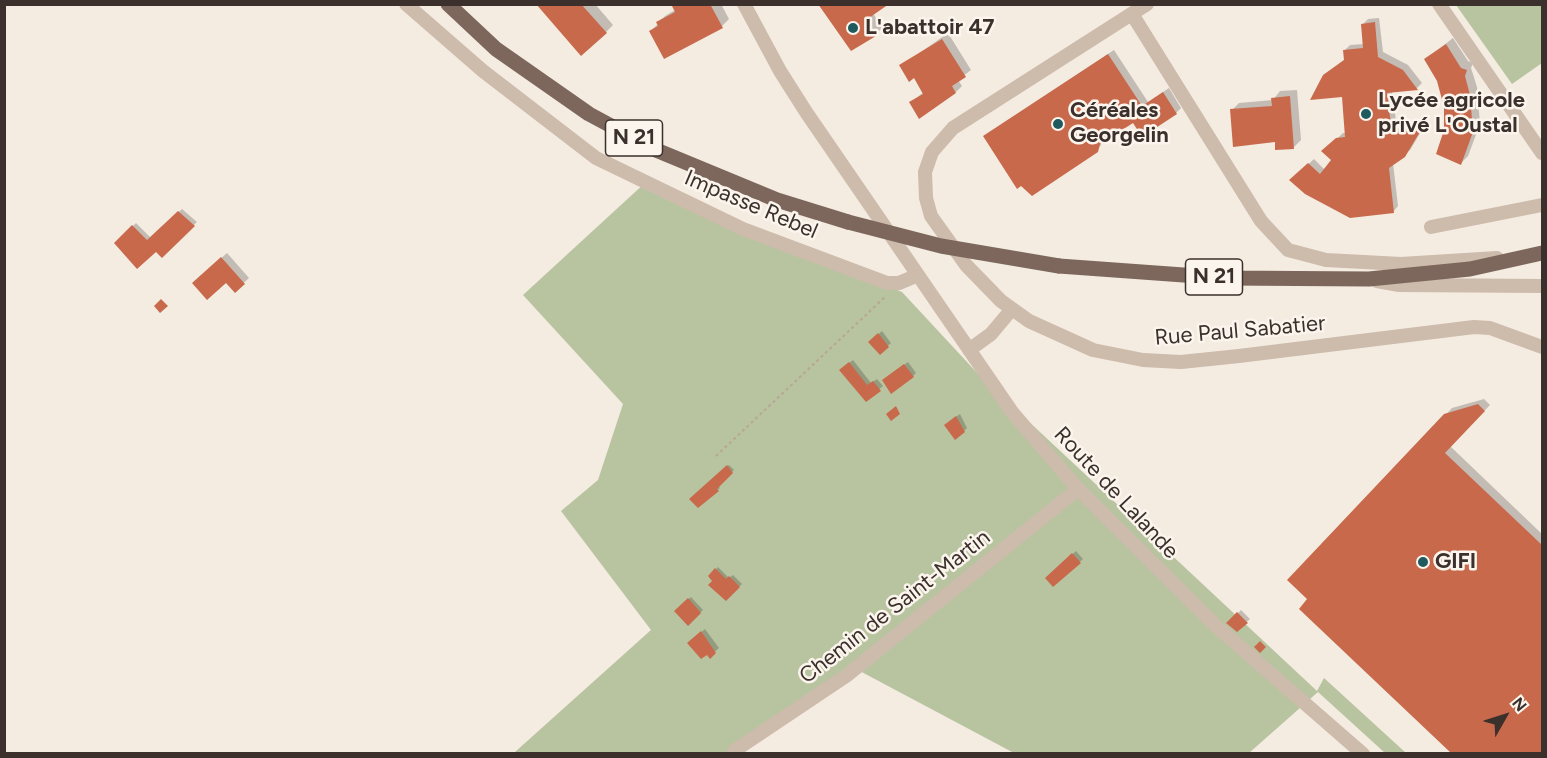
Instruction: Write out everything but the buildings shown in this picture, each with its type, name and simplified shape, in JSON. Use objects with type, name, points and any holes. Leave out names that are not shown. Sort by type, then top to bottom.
[{"type":"main road","name":"N 21","points":[[448,4],[496,49],[589,114],[656,150],[777,200],[848,222],[941,246],[1059,266],[1225,278],[1369,279],[1470,269],[1536,255]]},
{"type":"street","name":"Impasse Rebel","points":[[406,4],[483,71],[596,158],[743,229],[887,283],[899,283]]},
{"type":"street","name":"Route de Lalande","points":[[744,4],[780,71],[806,112],[884,222],[1006,404],[1078,489],[1216,626],[1363,753]]},
{"type":"street","name":"Rue Paul Sabatier","points":[[1147,4],[953,128],[939,142],[927,163],[926,198],[931,216],[966,265],[1012,309],[1046,330],[1093,350],[1143,360],[1181,362],[1474,327],[1490,328],[1538,345]]},
{"type":"street","points":[[1439,4],[1542,153]]},
{"type":"street","points":[[1132,14],[1261,221],[1288,250],[1326,260],[1401,264],[1536,255]]},
{"type":"street","points":[[1431,227],[1542,205]]},
{"type":"street","points":[[899,283],[918,275]]},
{"type":"street","points":[[1369,279],[1399,285],[1542,285]]},
{"type":"street","points":[[969,350],[991,334],[1012,309]]},
{"type":"street","name":"Chemin de Saint-Martin","points":[[734,751],[846,676],[1078,489]]},
{"type":"path","points":[[716,456],[899,283]]},
{"type":"green space","points":[[1456,5],[1542,5],[1542,63],[1512,84]]},
{"type":"green space","points":[[646,182],[902,292],[980,376],[1317,691],[1324,678],[1406,753],[1385,753],[1318,692],[1249,753],[1014,753],[856,669],[742,753],[517,754],[515,752],[651,630],[561,511],[598,480],[623,404],[523,295]]},
{"type":"place","name":"L'abattoir 47","points":[[853,28]]},
{"type":"place","name":"Lycée agricole privé L'Oustal","points":[[1366,114]]},
{"type":"place","name":"Céréales Georgelin","points":[[1058,124]]},
{"type":"place","name":"GIFI","points":[[1423,562]]}]
